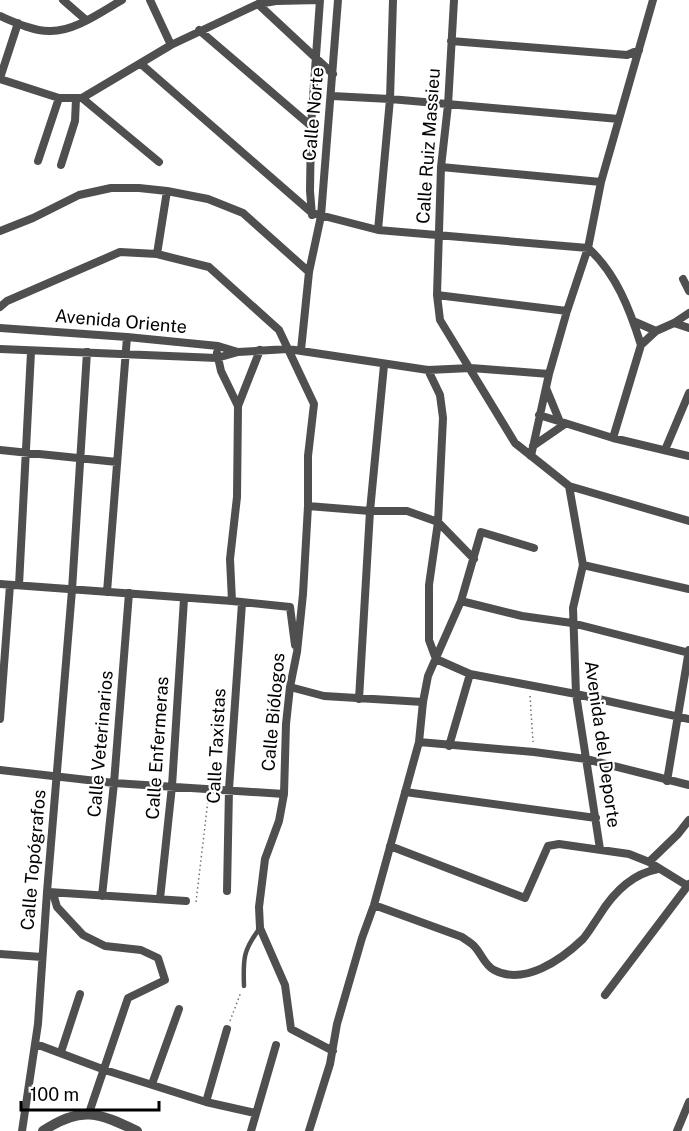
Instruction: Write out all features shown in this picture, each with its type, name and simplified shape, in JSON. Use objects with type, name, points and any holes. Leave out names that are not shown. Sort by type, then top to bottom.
[{"type":"street","points":[[63,0],[86,20]]},
{"type":"street","points":[[0,16],[48,32],[63,30],[122,0]]},
{"type":"street","points":[[150,0],[171,45]]},
{"type":"street","points":[[18,23],[0,78],[59,98],[80,98],[199,30],[258,4],[276,1],[320,0]]},
{"type":"street","name":"Calle Norte","points":[[317,229],[312,213],[311,126],[320,0]]},
{"type":"street","name":"Calle Norte","points":[[301,350],[309,272],[321,216],[338,0]]},
{"type":"street","points":[[378,230],[390,99],[393,0]]},
{"type":"street","name":"Calle Ruiz Massieu","points":[[437,295],[441,167],[448,105],[454,0]]},
{"type":"street","points":[[531,456],[549,374],[588,248],[601,182],[652,0]]},
{"type":"street","points":[[258,4],[333,74]]},
{"type":"street","points":[[199,30],[311,126]]},
{"type":"street","points":[[451,41],[627,55],[639,50]]},
{"type":"street","points":[[141,64],[312,213],[378,230],[588,248],[601,259],[616,282],[641,345]]},
{"type":"street","points":[[332,96],[619,118]]},
{"type":"street","points":[[38,161],[59,98]]},
{"type":"street","points":[[80,98],[159,162]]},
{"type":"street","points":[[62,165],[80,98]]},
{"type":"street","points":[[441,167],[601,182]]},
{"type":"street","points":[[0,231],[33,218],[79,195],[111,188],[167,191],[208,199],[243,213],[309,272]]},
{"type":"street","points":[[157,254],[167,191]]},
{"type":"street","points":[[0,307],[7,301],[120,252],[157,254],[209,267],[279,330],[314,404],[308,456],[308,506],[297,652]]},
{"type":"street","points":[[682,279],[689,291]]},
{"type":"street","points":[[567,311],[437,295],[440,320],[515,443],[569,486],[689,521]]},
{"type":"street","points":[[613,438],[641,345],[656,331],[689,313]]},
{"type":"street","points":[[633,321],[656,331]]},
{"type":"street","points":[[674,323],[689,328]]},
{"type":"street","name":"Avenida Oriente","points":[[0,328],[218,346],[238,352]]},
{"type":"street","points":[[107,592],[127,337]]},
{"type":"street","points":[[218,346],[217,358],[238,406]]},
{"type":"street","name":"Avenida Oriente","points":[[0,349],[217,358],[238,352],[288,349],[428,370],[471,368],[549,374]]},
{"type":"street","points":[[232,601],[230,559],[237,497],[238,406],[260,350]]},
{"type":"street","points":[[0,719],[26,453],[31,352]]},
{"type":"street","name":"Calle Topógrafos","points":[[22,1131],[36,1044],[42,957],[50,892],[87,352]]},
{"type":"street","points":[[359,699],[370,511],[384,365]]},
{"type":"street","points":[[428,370],[440,395],[443,418],[438,522],[429,596],[429,640],[436,659],[470,674],[689,719]]},
{"type":"street","points":[[546,387],[563,423]]},
{"type":"street","points":[[665,450],[689,393]]},
{"type":"street","points":[[539,415],[613,438],[689,456]]},
{"type":"street","points":[[533,446],[563,423]]},
{"type":"street","points":[[0,450],[117,462]]},
{"type":"street","points":[[569,486],[583,565],[689,589]]},
{"type":"street","points":[[308,506],[370,511],[407,511],[438,522],[474,559]]},
{"type":"street","points":[[309,1131],[330,1064],[340,1013],[374,905],[419,742],[428,676],[461,601],[481,532],[534,548]]},
{"type":"street","name":"Avenida del Deporte","points":[[583,565],[573,608],[572,623],[576,694],[600,849]]},
{"type":"street","name":"Calle Biólogos","points":[[0,584],[290,607],[293,640],[297,652],[286,724],[284,794],[279,821],[266,860],[259,907],[260,928]]},
{"type":"street","name":"Calle Veterinarios","points":[[102,897],[114,783],[129,593]]},
{"type":"street","name":"Calle Enfermeras","points":[[160,899],[172,786],[184,598]]},
{"type":"street","points":[[461,601],[522,616],[572,623],[689,652],[667,781]]},
{"type":"street","name":"Calle Taxistas","points":[[228,891],[229,789],[242,603]]},
{"type":"street","points":[[449,746],[470,674]]},
{"type":"street","points":[[290,687],[324,696],[423,702]]},
{"type":"street","points":[[419,742],[586,759],[689,785]]},
{"type":"street","points":[[0,770],[114,783],[284,794]]},
{"type":"street","points":[[405,792],[596,818]]},
{"type":"street","points":[[649,862],[689,820]]},
{"type":"street","points":[[678,834],[689,837]]},
{"type":"street","points":[[390,846],[525,898],[548,846],[559,844],[629,854],[649,862],[688,885],[605,995]]},
{"type":"street","points":[[374,905],[462,937],[474,945],[491,969],[508,976],[535,972],[555,960],[584,938],[607,903],[625,884],[643,872],[658,869]]},
{"type":"street","points":[[50,892],[186,901]]},
{"type":"street","points":[[50,892],[57,907],[83,935],[105,946],[141,950],[158,958],[165,980],[128,998],[89,1113]]},
{"type":"street","points":[[260,928],[285,985],[291,1029],[333,1051]]},
{"type":"street","points":[[0,954],[42,957]]},
{"type":"street","points":[[61,1052],[80,994]]},
{"type":"street","points":[[152,1083],[179,1009]]},
{"type":"street","points":[[206,1102],[227,1029]]},
{"type":"street","points":[[36,1044],[105,1070],[152,1083],[206,1102],[255,1113]]},
{"type":"street","points":[[251,1131],[276,1045]]},
{"type":"street","points":[[677,1131],[689,1102]]},
{"type":"street","points":[[43,1131],[58,1121],[89,1113],[106,1116],[137,1131]]},
{"type":"lane","points":[[243,986],[243,957],[248,942],[260,928]]},
{"type":"path","points":[[529,686],[534,752]]},
{"type":"path","points":[[196,902],[210,789]]},
{"type":"path","points":[[227,1029],[243,986]]}]
